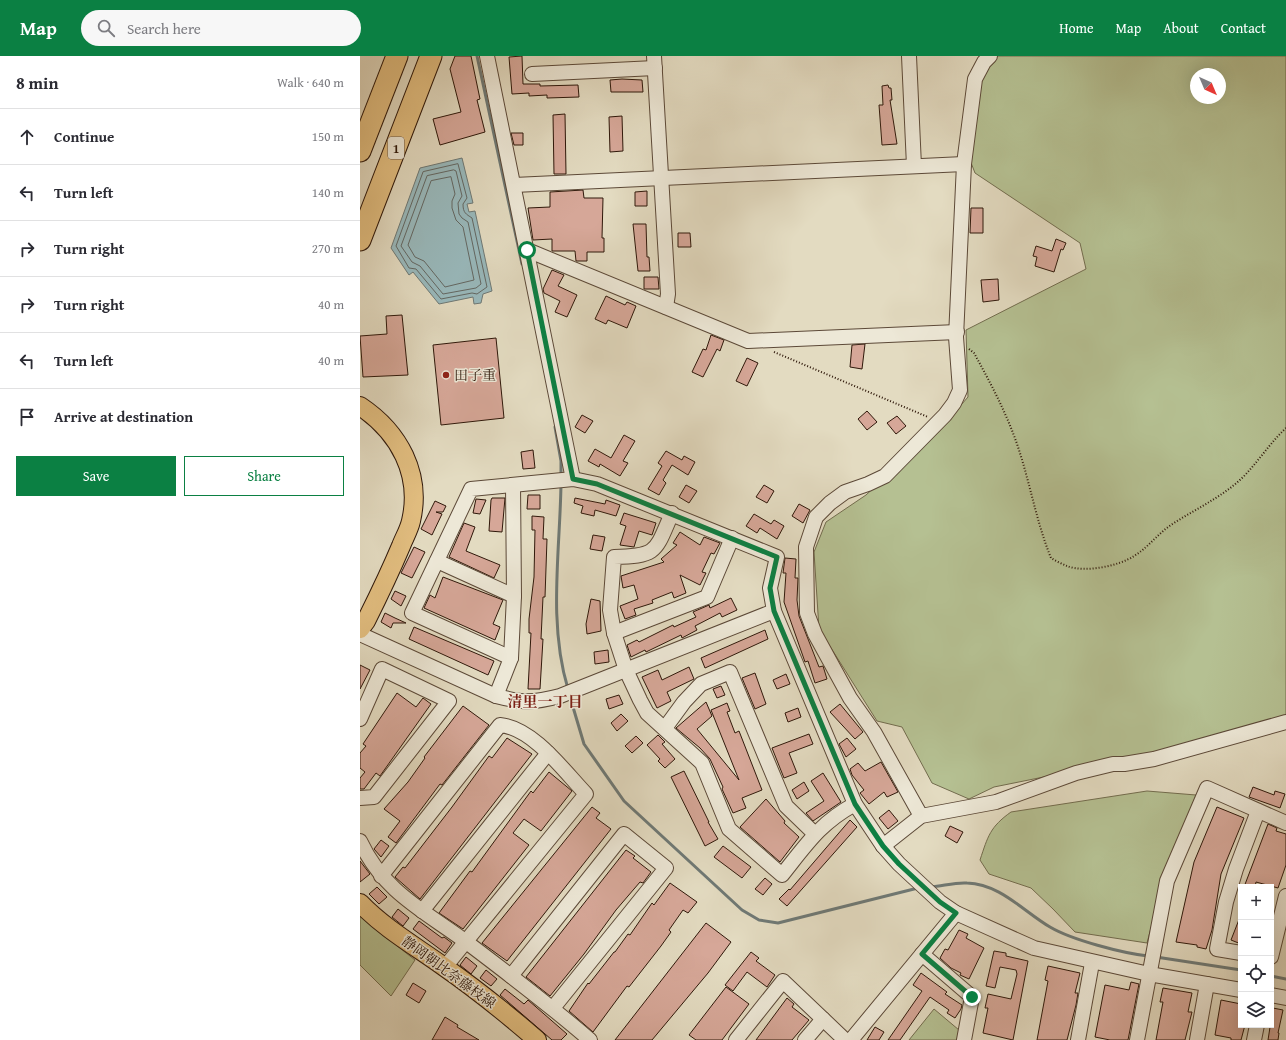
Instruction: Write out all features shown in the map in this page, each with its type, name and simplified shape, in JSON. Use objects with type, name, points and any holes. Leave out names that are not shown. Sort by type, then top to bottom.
[{"type":"highway","points":[[360,151],[397,56]]},
{"type":"highway","name":"1","points":[[360,240],[431,56]]},
{"type":"main road","points":[[360,406],[389,430],[403,450],[411,473],[414,503],[411,522],[397,556],[366,622],[360,629]]},
{"type":"main road","points":[[360,420],[381,437],[393,454],[401,475],[404,499],[402,518],[393,543],[360,618]]},
{"type":"main road","name":"静岡朝比奈藤枝線","points":[[360,903],[388,928],[445,967],[499,1008],[537,1040]]},
{"type":"street","points":[[487,56],[573,479]]},
{"type":"street","points":[[909,56],[914,166]]},
{"type":"street","points":[[921,816],[874,732],[850,698],[814,634],[807,613],[806,547],[816,517],[830,503],[845,492],[885,476],[954,403],[960,390],[957,334],[964,164],[975,79],[984,62],[990,56]]},
{"type":"street","points":[[532,74],[655,62],[668,294],[666,307]]},
{"type":"street","points":[[514,185],[964,164]]},
{"type":"street","points":[[527,250],[748,342],[957,334]]},
{"type":"street","points":[[511,658],[412,613],[471,488],[573,479],[597,484],[672,513],[777,557],[770,588],[774,611],[855,804],[883,846],[899,864],[940,902],[956,913],[1034,948],[1149,974],[1238,989]]},
{"type":"street","points":[[496,696],[511,658],[514,596],[513,485]]},
{"type":"street","points":[[672,513],[659,542],[650,553],[640,556],[614,557],[610,610],[614,633],[626,670],[647,713],[702,763],[729,829],[782,875],[815,834],[836,814],[855,804]]},
{"type":"street","points":[[614,633],[707,597],[732,538]]},
{"type":"street","points":[[437,560],[514,596]]},
{"type":"street","points":[[360,634],[496,696],[515,701],[535,702],[560,696],[774,611]]},
{"type":"street","points":[[360,719],[382,669],[449,701],[374,797],[360,798]]},
{"type":"street","points":[[665,728],[684,702],[701,684],[730,672],[786,806],[815,834]]},
{"type":"street","points":[[883,846],[921,816],[996,802],[1076,773],[1113,764],[1124,764],[1154,759],[1286,722]]},
{"type":"street","points":[[382,876],[500,725],[508,726],[536,742],[586,794],[445,967]]},
{"type":"street","points":[[422,911],[548,753]]},
{"type":"street","points":[[1137,1040],[1167,881],[1207,788],[1286,823]]},
{"type":"street","points":[[1238,952],[1217,949],[1226,902],[1236,869],[1258,811]]},
{"type":"street","points":[[511,976],[624,834],[666,868],[553,1008]]},
{"type":"street","points":[[360,841],[373,866],[400,895],[466,942],[553,1008],[590,1040]]},
{"type":"street","points":[[1271,956],[1286,896]]},
{"type":"street","points":[[851,1040],[956,913]]},
{"type":"street","points":[[922,954],[972,997],[964,1040]]},
{"type":"street","points":[[1078,1040],[1092,962]]},
{"type":"street","points":[[736,1040],[783,981],[845,1040]]},
{"type":"street","points":[[1197,1040],[1207,984]]},
{"type":"street","points":[[1274,996],[1286,998]]},
{"type":"street","points":[[805,1040],[823,1019]]},
{"type":"street","points":[[1254,1040],[1256,1028]]},
{"type":"path","points":[[957,334],[974,353],[1000,401],[1017,443],[1042,534],[1051,558],[1068,567],[1088,569],[1109,567],[1134,556],[1170,525],[1213,498],[1226,493],[1247,474],[1277,436],[1286,428]]},
{"type":"path","points":[[770,351],[938,421]]},
{"type":"green space","points":[[997,56],[1286,56],[1286,718],[1256,723],[1158,754],[994,787],[969,799],[932,783],[902,727],[877,721],[819,629],[814,552],[826,522],[866,495],[948,420],[968,397],[966,330],[1086,269],[1080,243],[975,173],[970,160],[978,83]]},
{"type":"green space","points":[[1147,791],[1196,795],[1164,879],[1147,943],[1075,932],[1031,888],[989,874],[980,860],[985,844],[994,827],[1011,812]]},
{"type":"green space","points":[[360,911],[396,945],[415,960],[391,996],[360,965]]},
{"type":"green space","points":[[934,1009],[959,1030],[957,1040],[909,1040]]},
{"type":"water","points":[[462,158],[473,203],[467,204],[469,212],[475,211],[492,291],[483,294],[481,303],[474,304],[473,297],[439,304],[413,272],[409,275],[391,248],[420,168]]},
{"type":"building","points":[[455,56],[471,56],[480,99],[477,100],[485,132],[440,145],[433,119],[461,112],[450,69]]},
{"type":"building","points":[[522,56],[523,84],[540,84],[540,86],[578,85],[579,97],[547,98],[547,95],[529,96],[529,93],[512,94],[509,57]]},
{"type":"building","points":[[610,80],[642,80],[643,92],[611,92]]},
{"type":"building","points":[[888,85],[889,88],[891,88],[892,100],[890,100],[897,144],[882,145],[879,105],[883,105],[882,86]]},
{"type":"building","points":[[565,114],[566,174],[554,174],[553,115]]},
{"type":"building","points":[[622,116],[623,151],[610,152],[609,117]]},
{"type":"building","points":[[511,133],[523,133],[523,145],[514,145]]},
{"type":"building","points":[[583,190],[584,198],[603,198],[602,238],[604,238],[604,252],[587,252],[587,261],[576,261],[575,251],[552,251],[552,239],[533,240],[528,208],[550,207],[550,192]]},
{"type":"building","points":[[647,191],[647,206],[635,206],[635,192]]},
{"type":"building","points":[[971,208],[983,208],[983,233],[970,233]]},
{"type":"building","points":[[633,224],[646,224],[647,257],[649,257],[650,271],[638,271]]},
{"type":"building","points":[[678,233],[690,233],[691,247],[678,247]]},
{"type":"building","points":[[1056,239],[1066,243],[1063,250],[1061,249],[1054,272],[1035,266],[1037,257],[1033,256],[1036,246],[1052,251]]},
{"type":"building","points":[[552,270],[564,275],[558,286],[577,295],[567,317],[555,312],[560,301],[544,293],[543,289]]},
{"type":"building","points":[[644,277],[658,277],[659,289],[644,289]]},
{"type":"building","points":[[998,279],[999,300],[983,302],[981,280]]},
{"type":"building","points":[[606,296],[625,305],[627,302],[636,306],[627,328],[608,320],[606,324],[595,319]]},
{"type":"building","points":[[402,315],[408,375],[363,377],[360,336],[387,334],[386,316]]},
{"type":"building","points":[[711,335],[724,340],[720,351],[717,349],[703,377],[692,372],[703,349],[706,350]]},
{"type":"building","points":[[496,338],[504,418],[441,425],[433,345]]},
{"type":"building","points":[[865,344],[862,369],[850,367],[852,345]]},
{"type":"building","points":[[747,358],[758,363],[747,386],[736,381]]},
{"type":"building","points":[[867,411],[877,422],[867,430],[858,419]]},
{"type":"building","points":[[582,415],[593,421],[585,433],[575,427]]},
{"type":"building","points":[[897,416],[906,426],[896,434],[887,423]]},
{"type":"building","points":[[624,435],[635,441],[623,461],[628,463],[620,476],[600,464],[599,467],[588,461],[595,449],[611,458]]},
{"type":"building","points":[[533,450],[535,468],[523,469],[521,452]]},
{"type":"building","points":[[666,451],[682,460],[684,456],[695,462],[688,475],[672,465],[663,480],[666,483],[659,495],[648,489],[662,466],[658,463]]},
{"type":"building","points":[[686,485],[697,491],[689,503],[679,497]]},
{"type":"building","points":[[764,485],[774,491],[767,503],[756,497]]},
{"type":"building","points":[[528,495],[540,495],[540,509],[527,509]]},
{"type":"building","points":[[492,498],[505,498],[502,532],[489,531]]},
{"type":"building","points":[[575,498],[605,504],[606,500],[620,505],[616,516],[595,510],[594,516],[581,513],[583,506],[574,503]]},
{"type":"building","points":[[476,499],[486,500],[480,514],[473,513]]},
{"type":"building","points":[[435,501],[446,506],[443,512],[436,512],[442,514],[432,535],[421,529]]},
{"type":"building","points":[[799,504],[810,510],[803,523],[792,516]]},
{"type":"building","points":[[624,513],[656,523],[652,535],[639,531],[634,547],[620,545],[626,526],[620,524]]},
{"type":"building","points":[[754,514],[771,524],[774,520],[784,526],[777,539],[760,528],[757,533],[746,526]]},
{"type":"building","points":[[532,516],[544,517],[543,539],[547,539],[545,597],[543,597],[541,639],[543,639],[540,689],[528,689],[531,633],[529,633],[529,619],[534,577],[535,530],[532,530]]},
{"type":"building","points":[[464,523],[475,527],[466,551],[500,565],[494,578],[449,557]]},
{"type":"building","points":[[680,532],[700,545],[704,537],[720,543],[714,554],[711,553],[702,572],[706,573],[700,585],[680,575],[686,593],[674,598],[672,592],[652,600],[653,603],[634,609],[636,615],[625,619],[620,606],[638,599],[634,585],[623,588],[621,576],[664,562],[661,559],[677,545],[673,543]]},
{"type":"building","points":[[593,535],[605,537],[602,551],[590,549]]},
{"type":"building","points":[[414,547],[425,552],[412,578],[401,573]]},
{"type":"building","points":[[785,558],[796,559],[795,578],[798,578],[797,600],[799,616],[819,667],[823,666],[827,679],[815,683],[808,661],[805,662],[784,602],[786,573],[783,573]]},
{"type":"building","points":[[443,577],[503,600],[493,624],[500,627],[495,640],[424,608],[430,595],[435,598]]},
{"type":"building","points":[[395,591],[406,596],[401,606],[391,599]]},
{"type":"building","points":[[731,598],[737,610],[722,617],[720,613],[695,626],[697,630],[682,638],[681,635],[646,652],[645,650],[631,657],[627,645],[637,640],[639,642],[673,625],[674,627],[696,617],[693,612],[709,605],[710,608]]},
{"type":"building","points":[[591,599],[600,601],[601,631],[587,634],[586,624]]},
{"type":"building","points":[[385,613],[406,623],[393,623],[391,628],[381,622]]},
{"type":"building","points":[[414,627],[494,661],[488,675],[409,639]]},
{"type":"building","points":[[765,630],[768,639],[705,668],[701,658]]},
{"type":"building","points":[[608,650],[609,662],[595,664],[594,652]]},
{"type":"building","points":[[360,665],[370,670],[360,689]]},
{"type":"building","points":[[689,667],[694,679],[667,692],[671,701],[657,708],[642,677],[658,670],[662,680]]},
{"type":"building","points":[[755,673],[766,704],[755,709],[742,678]]},
{"type":"building","points":[[786,674],[790,684],[777,689],[773,680]]},
{"type":"building","points":[[721,686],[725,695],[717,698],[713,689]]},
{"type":"building","points":[[397,693],[416,707],[423,698],[431,704],[380,776],[376,773],[364,789],[360,789],[360,778],[365,772],[360,768],[360,753],[366,746],[363,744]]},
{"type":"building","points":[[619,695],[623,704],[609,709],[606,699]]},
{"type":"building","points":[[706,702],[712,716],[697,729],[739,780],[711,710],[727,703],[730,711],[727,712],[735,733],[739,731],[762,790],[742,798],[746,808],[733,813],[710,759],[700,748],[676,728]]},
{"type":"building","points":[[840,704],[863,732],[855,739],[830,712]]},
{"type":"building","points":[[463,706],[489,725],[442,785],[440,784],[396,843],[388,837],[400,821],[384,809],[408,782],[425,758],[424,757]]},
{"type":"building","points":[[798,708],[801,717],[788,722],[785,713]]},
{"type":"building","points":[[621,714],[628,721],[617,731],[611,723]]},
{"type":"building","points":[[809,734],[813,744],[789,753],[797,773],[784,778],[772,748]]},
{"type":"building","points":[[658,735],[665,742],[662,744],[675,759],[665,768],[658,761],[660,759],[647,745]]},
{"type":"building","points":[[636,736],[643,743],[632,753],[625,746]]},
{"type":"building","points":[[507,738],[532,754],[420,899],[395,877],[403,867],[405,868],[489,756],[492,758]]},
{"type":"building","points":[[847,738],[856,749],[846,757],[839,744]]},
{"type":"building","points":[[881,762],[898,792],[887,797],[884,792],[869,804],[860,793],[864,790],[852,775],[850,769],[858,763],[865,771]]},
{"type":"building","points":[[684,771],[708,822],[718,839],[705,846],[671,777]]},
{"type":"building","points":[[549,772],[572,791],[541,831],[524,819],[513,833],[529,845],[463,929],[439,913],[470,871],[472,872],[531,791],[533,793]]},
{"type":"building","points":[[823,773],[841,802],[813,821],[806,813],[824,801],[811,781]]},
{"type":"building","points":[[804,782],[809,791],[797,799],[792,790]]},
{"type":"building","points":[[1253,787],[1274,795],[1275,791],[1285,794],[1280,808],[1249,797]]},
{"type":"building","points":[[766,799],[785,821],[784,823],[799,837],[780,862],[740,827]]},
{"type":"building","points":[[592,807],[600,813],[596,818],[611,829],[507,961],[482,943]]},
{"type":"building","points":[[1217,807],[1244,818],[1221,874],[1212,930],[1206,949],[1197,947],[1197,945],[1176,942],[1194,862]]},
{"type":"building","points":[[889,810],[898,821],[888,829],[879,818]]},
{"type":"building","points":[[850,820],[857,827],[787,906],[779,899],[789,889],[790,890]]},
{"type":"building","points":[[1268,824],[1277,828],[1276,831],[1286,834],[1286,865],[1278,888],[1274,887],[1274,884],[1256,882],[1256,884],[1245,884]]},
{"type":"building","points":[[950,826],[963,832],[957,843],[945,836]]},
{"type":"building","points":[[381,840],[389,846],[381,857],[374,849]]},
{"type":"building","points":[[723,846],[751,867],[742,878],[714,857]]},
{"type":"building","points":[[626,850],[635,856],[633,858],[651,872],[643,883],[640,882],[616,910],[584,954],[550,996],[526,977]]},
{"type":"building","points":[[360,861],[370,874],[360,882]]},
{"type":"building","points":[[765,878],[772,884],[763,895],[755,889]]},
{"type":"building","points":[[670,883],[697,902],[688,913],[683,910],[669,930],[671,932],[661,946],[629,987],[627,986],[593,1032],[569,1011],[588,983],[589,984],[628,934],[630,935],[652,903],[654,905]]},
{"type":"building","points":[[377,887],[387,897],[379,904],[369,894]]},
{"type":"building","points":[[398,909],[409,918],[403,926],[392,917]]},
{"type":"building","points":[[419,921],[442,938],[444,937],[452,943],[445,953],[413,929]]},
{"type":"building","points":[[1238,922],[1238,943],[1231,940]]},
{"type":"building","points":[[706,923],[731,942],[708,973],[652,1040],[615,1040]]},
{"type":"building","points":[[959,930],[968,934],[966,938],[984,948],[969,979],[960,975],[961,973],[951,968],[940,958],[945,949],[948,950]]},
{"type":"building","points":[[994,951],[1006,953],[1006,956],[1028,961],[1013,1040],[983,1033],[988,1008],[985,1008],[988,994],[1011,999],[1017,974],[1016,970],[1000,967],[995,988],[986,986]]},
{"type":"building","points":[[751,952],[759,958],[756,961],[775,975],[767,987],[747,972],[733,991],[725,985]]},
{"type":"building","points":[[466,957],[477,966],[471,974],[460,965]]},
{"type":"building","points":[[1048,966],[1080,973],[1075,993],[1078,993],[1076,1005],[1067,1040],[1037,1040],[1048,981],[1045,980]]},
{"type":"building","points":[[486,970],[497,979],[491,986],[480,978]]},
{"type":"building","points":[[921,973],[947,992],[945,994],[962,1005],[961,1009],[955,1018],[947,1013],[949,1010],[930,997],[900,1040],[888,1040],[922,991],[913,985]]},
{"type":"building","points":[[1131,982],[1139,984],[1128,1040],[1110,1040],[1095,1037],[1105,985],[1129,990]]},
{"type":"building","points":[[413,983],[426,991],[419,1003],[406,995]]},
{"type":"building","points":[[726,987],[749,1004],[722,1040],[696,1040],[689,1035]]},
{"type":"building","points":[[1163,988],[1192,993],[1188,1012],[1192,1012],[1185,1040],[1156,1040],[1163,1002],[1160,1002]]},
{"type":"building","points":[[505,989],[524,1004],[528,1000],[567,1034],[561,1040],[552,1040],[500,995]]},
{"type":"building","points":[[787,998],[794,1004],[792,1007],[809,1020],[792,1040],[756,1040]]},
{"type":"building","points":[[1221,1000],[1238,1003],[1238,1028],[1244,1028],[1241,1040],[1231,1040],[1231,1038],[1215,1035]]},
{"type":"building","points":[[1274,1008],[1283,1010],[1278,1040],[1268,1040],[1270,1028],[1274,1028]]},
{"type":"building","points":[[445,1017],[458,1025],[457,1027],[479,1040],[432,1040]]},
{"type":"building","points":[[875,1027],[884,1032],[879,1040],[867,1040]]},
{"type":"waterway","points":[[477,56],[522,264]]},
{"type":"waterway","points":[[555,427],[561,461],[561,477]]},
{"type":"waterway","points":[[561,484],[557,613],[558,639],[568,689]]},
{"type":"waterway","points":[[570,697],[584,744],[624,801],[742,910],[759,920],[778,923],[918,888]]},
{"type":"waterway","points":[[931,887],[963,883],[990,888],[1011,899],[1040,921],[1059,932],[1098,945],[1148,956]]},
{"type":"waterway","points":[[1156,957],[1238,970]]},
{"type":"waterway","points":[[1274,977],[1286,979]]},
{"type":"place","name":"田子重","points":[[446,375]]},
{"type":"district","name":"清里一丁目","points":[[545,701]]},
{"type":"route","points":[[527,250],[573,479],[597,484],[672,513],[777,557],[770,588],[774,611],[855,804],[883,846],[899,864],[940,902],[956,913],[922,954],[972,997]]}]
